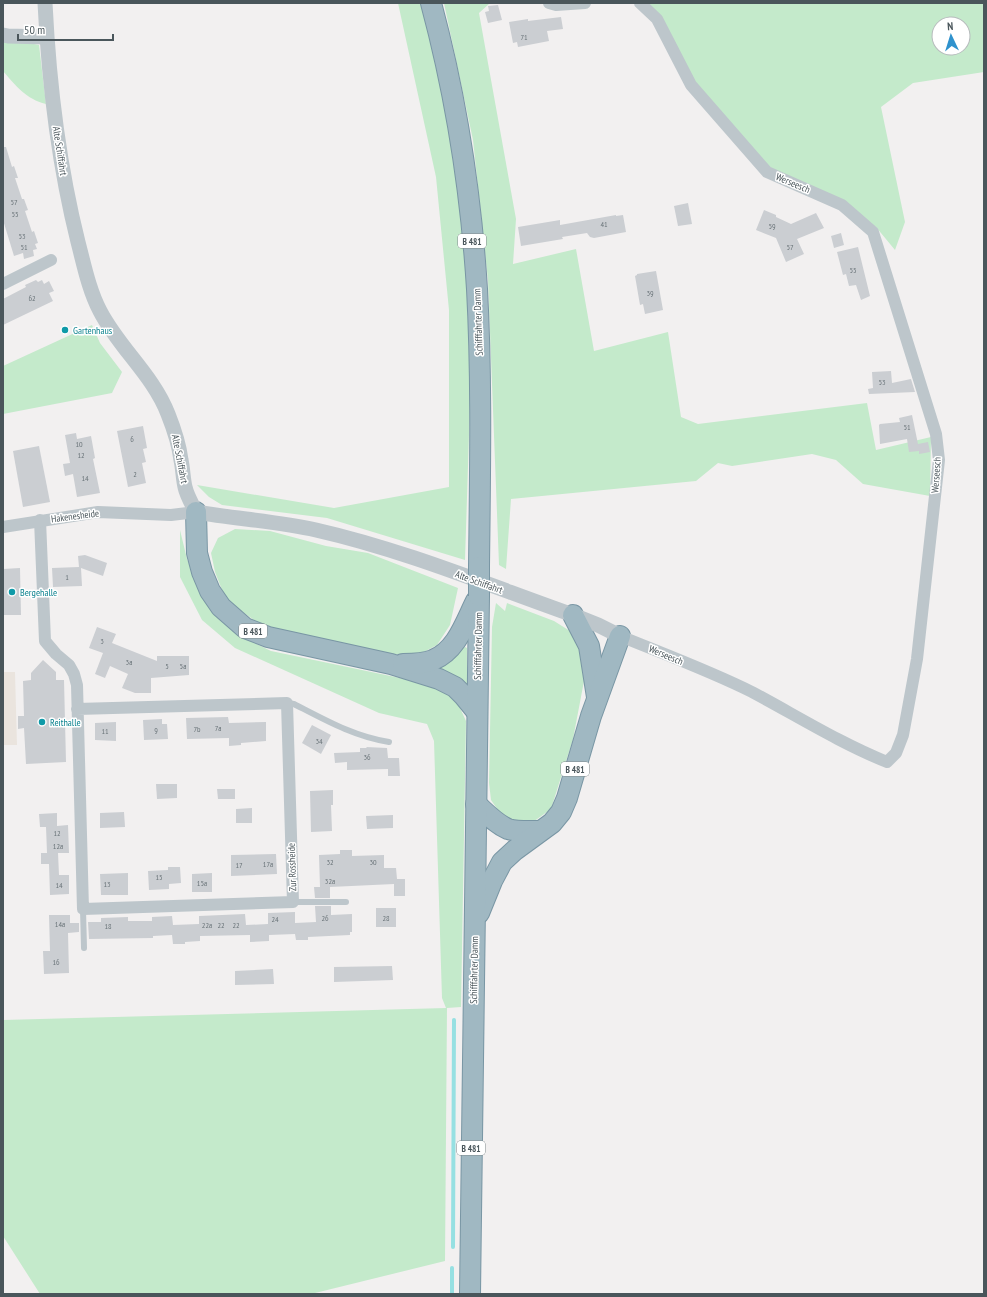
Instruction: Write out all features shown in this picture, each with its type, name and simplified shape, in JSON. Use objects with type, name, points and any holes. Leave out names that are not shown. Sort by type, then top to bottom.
[{"type":"highway","name":"Schifffahrter Damm","points":[[431,3],[445,60],[461,151],[470,214],[476,281],[480,386],[479,596],[470,1294]]},
{"type":"highway","name":"B 481","points":[[196,512],[197,552],[202,572],[210,591],[221,607],[245,628],[268,637],[391,664],[439,679],[455,687],[477,712]]},
{"type":"highway","name":"B 481","points":[[391,664],[416,664],[433,661],[449,651],[457,639],[479,596]]},
{"type":"highway","name":"B 481","points":[[573,615],[589,646],[597,699]]},
{"type":"highway","name":"B 481","points":[[474,924],[492,881],[502,862],[515,850],[552,823],[561,812],[567,798],[597,699],[620,636]]},
{"type":"highway","points":[[476,804],[497,822],[509,829],[540,831]]},
{"type":"street","name":"Alte Schiffahrt","points":[[45,3],[49,76],[59,154],[76,234],[87,276],[99,310],[112,333],[139,366],[154,388],[168,413],[176,437],[185,488],[196,512],[223,517],[262,520],[308,528],[370,544],[573,615],[620,636]]},
{"type":"street","points":[[549,3],[556,5],[585,3]]},
{"type":"street","name":"Werseesch","points":[[620,636],[672,657],[750,692],[864,753],[887,762],[896,753],[903,734],[917,658],[939,460],[936,434],[873,232],[842,205],[767,172],[691,85],[657,19],[640,3]]},
{"type":"street","points":[[3,35],[46,36]]},
{"type":"street","points":[[3,284],[52,260]]},
{"type":"street","name":"Hakenesheide","points":[[3,527],[98,512],[171,515],[196,512]]},
{"type":"street","points":[[40,520],[45,641],[56,654],[69,665],[77,684],[83,908]]},
{"type":"street","points":[[77,709],[287,703]]},
{"type":"street","name":"Zur Rossheide","points":[[83,908],[293,902],[287,703]]},
{"type":"lane","points":[[287,703],[294,704],[337,726],[372,740],[389,742]]},
{"type":"lane","points":[[293,902],[346,902]]},
{"type":"lane","points":[[83,908],[84,948]]},
{"type":"green space","points":[[398,3],[421,3],[454,141],[472,341],[465,560],[327,518],[222,505],[209,497],[197,485],[334,508],[449,487],[449,310],[436,177]]},
{"type":"green space","points":[[444,3],[490,3],[479,13],[516,219],[513,264],[576,249],[594,351],[668,332],[681,417],[698,424],[867,403],[876,450],[931,437],[930,496],[863,484],[836,460],[812,454],[732,466],[718,463],[696,481],[511,499],[506,569],[499,565],[488,280],[473,140]]},
{"type":"green space","points":[[647,3],[984,3],[984,72],[913,83],[881,107],[905,222],[895,250],[876,227],[769,168],[692,80]]},
{"type":"green space","points":[[3,38],[39,45],[46,104],[27,95],[17,87],[3,71]]},
{"type":"green space","points":[[92,325],[100,343],[122,372],[112,393],[3,414],[3,366]]},
{"type":"green space","points":[[235,529],[270,531],[326,546],[368,553],[458,588],[450,625],[437,645],[418,655],[390,654],[265,628],[226,600],[215,572],[211,553],[218,538]]},
{"type":"green space","points":[[180,530],[187,559],[201,592],[240,636],[271,651],[443,687],[455,697],[466,721],[461,1007],[447,1008],[445,1261],[311,1294],[40,1294],[3,1236],[3,1020],[446,1008],[442,998],[434,741],[427,724],[379,713],[235,648],[202,620],[180,577]]},
{"type":"green space","points":[[496,603],[505,611],[507,603],[554,621],[570,631],[580,645],[584,681],[573,739],[551,809],[533,822],[516,823],[502,816],[491,800],[489,783],[492,627]]},
{"type":"green space","points":[[465,647],[467,648],[467,685],[434,666]]},
{"type":"sand","points":[[3,672],[15,672],[17,745],[3,745]]},
{"type":"building","points":[[498,5],[502,20],[488,23],[485,12],[489,11],[488,6]]},
{"type":"building","points":[[561,17],[563,29],[547,31],[549,41],[518,47],[517,42],[513,43],[509,22]]},
{"type":"building","points":[[3,147],[6,147],[12,167],[14,166],[18,178],[15,178],[22,199],[24,199],[28,210],[25,211],[32,232],[34,231],[38,243],[35,244],[37,249],[33,250],[34,256],[24,259],[23,253],[14,256],[3,220]]},
{"type":"building","points":[[688,203],[692,224],[678,226],[674,206]]},
{"type":"building","points":[[764,210],[791,224],[816,213],[824,228],[797,239],[804,254],[786,262],[776,238],[756,230]]},
{"type":"building","points":[[623,215],[626,232],[594,238],[590,237],[587,233],[562,237],[563,239],[521,246],[518,227],[560,220],[560,225]]},
{"type":"building","points":[[841,233],[844,245],[834,248],[831,236]]},
{"type":"building","points":[[858,247],[870,296],[861,300],[856,285],[849,286],[846,274],[843,275],[837,252]]},
{"type":"building","points":[[656,271],[663,310],[645,314],[643,304],[640,305],[635,276],[637,274]]},
{"type":"building","points":[[36,280],[38,282],[42,280],[44,284],[49,281],[54,291],[49,293],[53,301],[3,325],[3,299]]},
{"type":"building","points":[[891,371],[892,383],[911,379],[915,392],[869,394],[868,389],[873,388],[872,372]]},
{"type":"building","points":[[912,415],[918,444],[928,442],[930,452],[919,454],[919,451],[909,452],[907,439],[880,444],[880,424],[900,422],[899,418]]},
{"type":"building","points":[[143,426],[147,448],[143,449],[146,462],[142,463],[146,483],[128,487],[117,431]]},
{"type":"building","points":[[76,433],[77,439],[91,436],[95,458],[93,459],[100,493],[77,497],[73,474],[65,476],[63,464],[70,463],[65,435]]},
{"type":"building","points":[[39,446],[50,502],[23,507],[13,451]]},
{"type":"building","points":[[85,555],[107,563],[103,576],[81,568],[82,586],[53,587],[52,568],[79,567],[78,556]]},
{"type":"building","name":"Bergehalle","points":[[20,568],[21,615],[3,615],[3,569]]},
{"type":"building","points":[[97,627],[116,634],[112,643],[157,661],[157,656],[189,656],[189,675],[151,678],[151,693],[135,693],[122,688],[128,674],[110,666],[105,678],[95,674],[103,653],[89,648]]},
{"type":"building","name":"Reithalle","points":[[43,660],[56,672],[56,680],[64,680],[66,762],[26,764],[24,728],[18,729],[18,716],[24,716],[23,681],[31,680],[31,673]]},
{"type":"building","points":[[228,717],[229,723],[266,722],[266,741],[241,743],[241,745],[229,746],[229,738],[187,739],[186,718]]},
{"type":"building","points":[[162,719],[162,724],[167,724],[168,739],[144,740],[143,720]]},
{"type":"building","points":[[116,722],[116,741],[95,740],[95,723]]},
{"type":"building","points":[[312,725],[331,735],[321,754],[302,743]]},
{"type":"building","points":[[366,747],[387,748],[388,758],[399,758],[400,776],[388,776],[388,769],[347,770],[347,762],[335,763],[334,753],[360,752],[360,748],[367,748]]},
{"type":"building","points":[[156,784],[177,784],[177,798],[157,799]]},
{"type":"building","points":[[217,789],[235,789],[235,799],[218,799]]},
{"type":"building","points":[[333,790],[333,805],[331,805],[332,831],[311,832],[310,791]]},
{"type":"building","points":[[252,808],[252,823],[236,823],[236,809]]},
{"type":"building","points":[[124,812],[125,827],[100,828],[100,813]]},
{"type":"building","points":[[57,813],[57,826],[68,825],[69,853],[58,853],[59,875],[69,875],[69,894],[50,895],[49,864],[41,864],[41,853],[47,853],[46,827],[40,827],[39,814]]},
{"type":"building","points":[[393,815],[393,828],[367,829],[366,816]]},
{"type":"building","points":[[340,850],[352,850],[352,856],[384,855],[384,868],[396,868],[397,879],[405,879],[405,896],[394,896],[394,884],[330,887],[330,898],[315,898],[314,887],[320,887],[319,855],[340,854]]},
{"type":"building","points":[[276,854],[277,874],[231,876],[231,855]]},
{"type":"building","points":[[168,867],[180,867],[181,883],[169,884],[169,889],[149,890],[148,871],[168,870]]},
{"type":"building","points":[[128,873],[128,895],[101,895],[100,874]]},
{"type":"building","points":[[212,873],[212,892],[192,892],[192,874]]},
{"type":"building","points":[[315,906],[331,906],[331,915],[352,914],[352,932],[350,932],[350,935],[308,937],[308,940],[296,940],[295,934],[269,935],[269,941],[250,942],[250,935],[200,936],[200,941],[185,942],[185,944],[173,944],[172,935],[153,936],[153,938],[89,939],[88,922],[101,922],[101,918],[128,917],[128,921],[152,921],[152,917],[172,916],[173,925],[199,924],[199,916],[245,914],[246,925],[268,924],[268,913],[295,912],[295,923],[316,922]]},
{"type":"building","points":[[376,908],[396,908],[396,927],[376,927]]},
{"type":"building","points":[[49,915],[70,915],[70,923],[79,923],[79,932],[68,933],[69,973],[44,974],[43,951],[50,951]]},
{"type":"building","points":[[392,966],[393,980],[334,982],[334,967]]},
{"type":"building","points":[[273,969],[274,984],[235,985],[235,971]]},
{"type":"waterway","points":[[453,1247],[454,1020]]},
{"type":"waterway","points":[[452,1268],[452,1294]]},
{"type":"place","name":"Gartenhaus","points":[[65,330]]},
{"type":"place","name":"Bergehalle","points":[[12,592]]},
{"type":"place","name":"Reithalle","points":[[42,722]]}]
